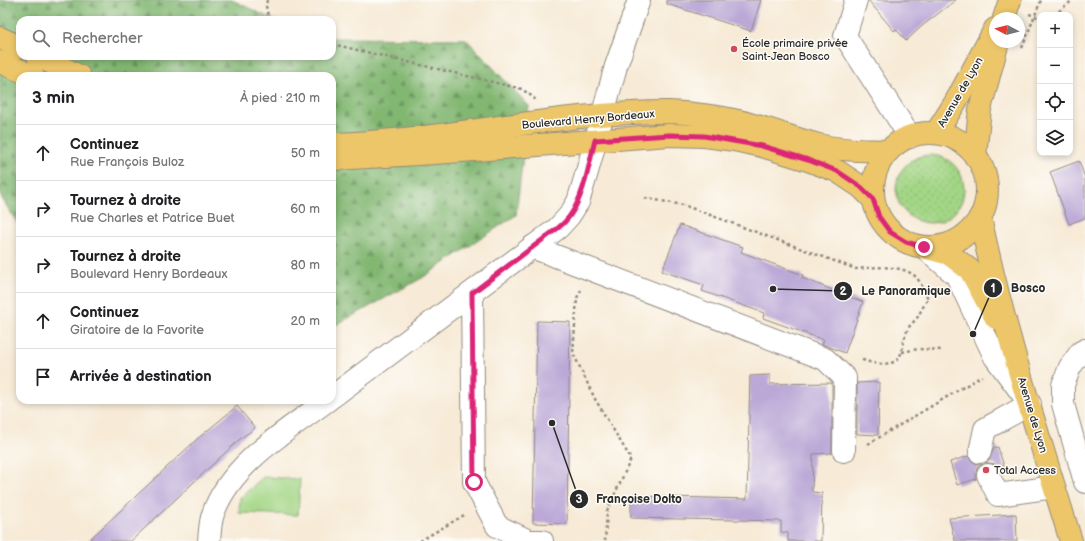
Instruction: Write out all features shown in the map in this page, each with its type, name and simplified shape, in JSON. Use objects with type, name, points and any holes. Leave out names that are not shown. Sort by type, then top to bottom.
[{"type":"main road","points":[[0,38],[16,45]]},
{"type":"main road","name":"Avenue de Lyon","points":[[936,134],[955,103],[989,40]]},
{"type":"main road","name":"Avenue de Lyon","points":[[975,156],[980,109],[996,48]]},
{"type":"main road","points":[[46,60],[71,72]]},
{"type":"main road","points":[[0,62],[24,72]]},
{"type":"main road","name":"Boulevard Henry Bordeaux","points":[[336,159],[435,153],[598,128],[633,113],[671,112],[705,115],[738,121],[820,146],[844,149],[888,151]]},
{"type":"main road","name":"Boulevard Henry Bordeaux","points":[[336,144],[362,143],[427,136],[598,128],[669,135],[704,136],[762,146],[808,160],[837,171],[861,187],[873,199]]},
{"type":"main road","points":[[918,134],[936,134],[947,136],[958,141],[968,147],[975,156],[983,170],[986,186],[985,202],[980,217],[972,228],[962,237],[950,244],[937,247],[924,247],[906,242],[890,232],[879,217],[873,199],[873,182],[878,165],[888,151],[902,140],[918,134]]},
{"type":"main road","name":"Avenue de Lyon","points":[[980,217],[1009,362]]},
{"type":"main road","name":"Avenue de Lyon","points":[[924,247],[949,254],[970,270],[1009,362],[1030,404],[1071,541]]},
{"type":"street","points":[[336,394],[558,228],[569,216],[578,202],[616,66],[638,0]]},
{"type":"street","points":[[856,0],[845,36],[910,137]]},
{"type":"street","points":[[532,247],[826,359],[845,378],[844,451]]},
{"type":"street","points":[[472,293],[474,482],[497,526],[529,541],[542,541]]},
{"type":"street","points":[[1085,350],[1081,352],[1070,367],[1063,385],[1063,404],[1085,482]]},
{"type":"street","points":[[209,541],[212,515],[225,489],[239,471],[272,443],[323,404]]},
{"type":"street","points":[[980,452],[985,429],[1030,404]]},
{"type":"street","points":[[988,476],[998,495],[1054,487]]},
{"type":"path","points":[[267,0],[266,6],[268,16]]},
{"type":"path","points":[[1058,12],[1073,0]]},
{"type":"path","points":[[1028,14],[1037,17]]},
{"type":"path","points":[[336,45],[522,89],[534,98],[536,105]]},
{"type":"path","points":[[645,198],[683,206],[856,269],[878,267],[908,270],[917,278],[928,298],[917,318],[908,328],[903,343],[902,352],[897,361],[889,364],[875,365],[859,358],[842,375]]},
{"type":"path","points":[[589,269],[577,298],[573,353],[595,399],[631,459],[606,511],[605,541]]},
{"type":"path","points":[[902,352],[918,349],[943,350]]},
{"type":"path","points":[[844,451],[854,452],[985,373],[1009,362]]},
{"type":"path","points":[[420,541],[485,503]]},
{"type":"green space","points":[[0,0],[232,0],[266,16],[16,16],[16,60],[336,60],[336,38],[466,39],[529,106],[516,215],[422,278],[336,325],[336,72],[16,72],[16,221],[0,195]]},
{"type":"green space","points":[[930,155],[943,158],[954,165],[961,176],[964,189],[961,202],[954,213],[943,220],[930,223],[917,220],[906,213],[899,202],[896,189],[899,176],[906,165],[917,158]]},
{"type":"green space","points":[[263,477],[300,479],[298,515],[239,513],[240,498]]},
{"type":"building","points":[[667,0],[761,0],[751,31],[667,4]]},
{"type":"building","points":[[868,0],[956,0],[922,26],[906,41],[896,29],[894,31]]},
{"type":"building","points":[[1079,161],[1085,178],[1085,218],[1069,224],[1050,172]]},
{"type":"building","points":[[680,225],[743,247],[741,252],[803,275],[802,278],[863,302],[845,353],[822,344],[824,340],[763,318],[764,313],[702,291],[704,285],[662,271]]},
{"type":"building","points":[[537,321],[570,322],[567,524],[533,523]]},
{"type":"building","points":[[770,375],[770,384],[832,383],[832,453],[813,454],[812,492],[822,493],[821,541],[788,541],[788,533],[781,532],[781,521],[631,518],[631,496],[747,499],[750,376]]},
{"type":"building","points":[[879,382],[878,435],[857,434],[857,383]]},
{"type":"building","points":[[237,406],[255,428],[240,439],[131,541],[88,541],[196,440]]},
{"type":"building","points":[[998,447],[1005,470],[1000,472],[995,464],[985,463],[989,460],[994,448]]},
{"type":"building","points":[[968,456],[977,464],[982,464],[977,468],[976,479],[957,485],[950,462]]},
{"type":"building","points":[[1016,514],[1017,541],[955,541],[949,518]]},
{"type":"place","name":"École primaire privée Saint-Jean Bosco","points":[[734,49]]},
{"type":"place","name":"Le Panoramique","points":[[773,289]]},
{"type":"place","name":"Bosco","points":[[973,334]]},
{"type":"place","name":"Françoise Dolto","points":[[552,423]]},
{"type":"place","name":"Total Access","points":[[986,470]]},
{"type":"route","points":[[474,482],[472,293],[558,228],[569,216],[578,202],[595,140],[669,135],[704,136],[762,146],[808,160],[837,171],[861,187],[873,199],[879,217],[890,232],[906,242],[924,247]]}]
